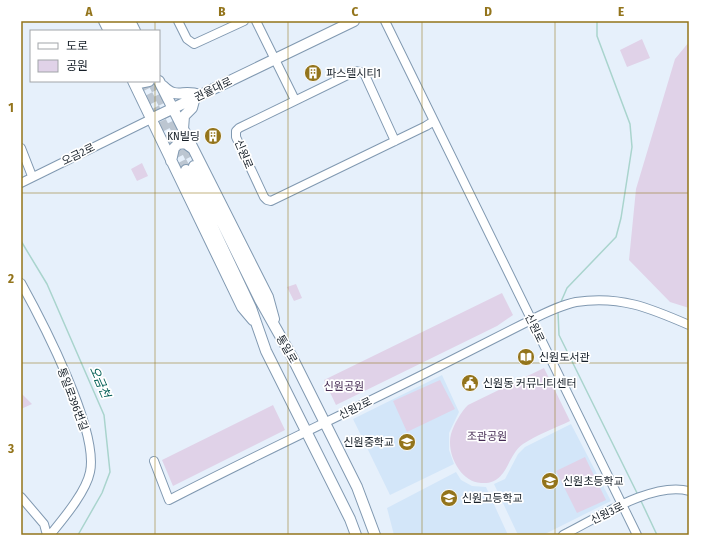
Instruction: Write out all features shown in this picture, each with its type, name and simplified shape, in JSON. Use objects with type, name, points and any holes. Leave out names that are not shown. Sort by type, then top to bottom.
[{"type":"main road","points":[[122,21],[126,30]]},
{"type":"main road","points":[[130,21],[134,30]]},
{"type":"main road","name":"권율대로","points":[[151,118],[354,21]]},
{"type":"main road","points":[[134,82],[242,307],[258,326]]},
{"type":"main road","points":[[160,83],[170,93],[180,94],[189,91],[197,96],[192,108],[184,116],[183,129]]},
{"type":"main road","points":[[160,83],[192,148],[233,224],[268,297],[278,334]]},
{"type":"main road","points":[[171,161],[174,148],[178,144],[185,143],[192,148]]},
{"type":"main road","name":"통일로","points":[[356,535],[350,519],[266,351],[258,326],[190,168],[278,334],[292,357],[362,498],[375,535]]},
{"type":"street","points":[[178,21],[186,39],[194,44],[244,21]]},
{"type":"street","points":[[256,21],[295,100]]},
{"type":"street","name":"신원로","points":[[385,21],[460,170],[531,320],[627,503],[637,535]]},
{"type":"street","name":"신원로","points":[[395,140],[364,73],[360,71],[356,71],[295,100],[239,128],[236,131],[236,136],[249,167],[267,200],[271,201],[434,121]]},
{"type":"street","name":"오금2로","points":[[21,183],[32,176],[151,118]]},
{"type":"street","points":[[21,148],[32,176]]},
{"type":"street","name":"통일로396번길","points":[[21,283],[38,313],[85,423],[90,461],[89,477],[71,510],[48,535],[44,524],[21,497]]},
{"type":"street","name":"신원2로","points":[[154,461],[169,500],[306,430],[541,315],[574,303],[616,300],[636,304],[689,325]]},
{"type":"street","name":"신원3로","points":[[563,535],[646,494],[673,490],[689,491]]},
{"type":"shaded area","name":"신원중학교","points":[[442,375],[459,412],[449,433],[449,450],[454,464],[390,495],[353,419]]},
{"type":"shaded area","name":"신원초등학교","points":[[571,424],[611,501],[543,535],[518,535],[494,484],[505,479],[518,454],[525,447]]},
{"type":"shaded area","name":"신원고등학교","points":[[456,472],[461,480],[472,486],[486,487],[508,535],[394,535],[387,508]]},
{"type":"green space","points":[[642,39],[650,58],[627,67],[620,50]]},
{"type":"green space","points":[[689,42],[689,308],[670,302],[629,260],[636,189],[675,59]]},
{"type":"green space","points":[[142,163],[148,176],[137,181],[131,169]]},
{"type":"green space","points":[[296,284],[302,298],[294,301],[287,287]]},
{"type":"green space","name":"신원공원","points":[[502,293],[513,315],[497,326],[336,405],[324,380]]},
{"type":"green space","name":"조관공원","points":[[544,368],[570,421],[523,444],[517,449],[502,475],[497,479],[490,482],[481,483],[467,478],[456,465],[451,450],[451,434],[458,418],[468,405]]},
{"type":"green space","points":[[440,380],[455,409],[407,432],[393,401]]},
{"type":"green space","points":[[21,393],[32,404],[21,409]]},
{"type":"green space","points":[[273,405],[285,430],[173,486],[162,460]]},
{"type":"green space","points":[[585,457],[606,500],[577,513],[556,471]]},
{"type":"waterway","points":[[560,304],[567,288],[616,237],[621,218],[632,147],[630,124],[597,36],[597,21]]},
{"type":"waterway","name":"오금천","points":[[21,241],[47,284],[104,415],[110,472],[102,493],[78,535]]},
{"type":"waterway","points":[[558,312],[559,335],[638,495]]},
{"type":"waterway","points":[[641,501],[657,535]]},
{"type":"tunnel","points":[[142,82],[186,170]]},
{"type":"tunnel","points":[[152,82],[194,166]]},
{"type":"place","name":"파스텔시티1","points":[[313,73]]},
{"type":"place","name":"KN빌딩","points":[[213,136]]},
{"type":"place","name":"신원도서관","points":[[526,357]]},
{"type":"place","name":"신원동 커뮤니티센터","points":[[470,383]]},
{"type":"place","name":"신원중학교","points":[[407,442]]},
{"type":"place","name":"신원초등학교","points":[[550,481]]},
{"type":"place","name":"신원고등학교","points":[[449,498]]}]
